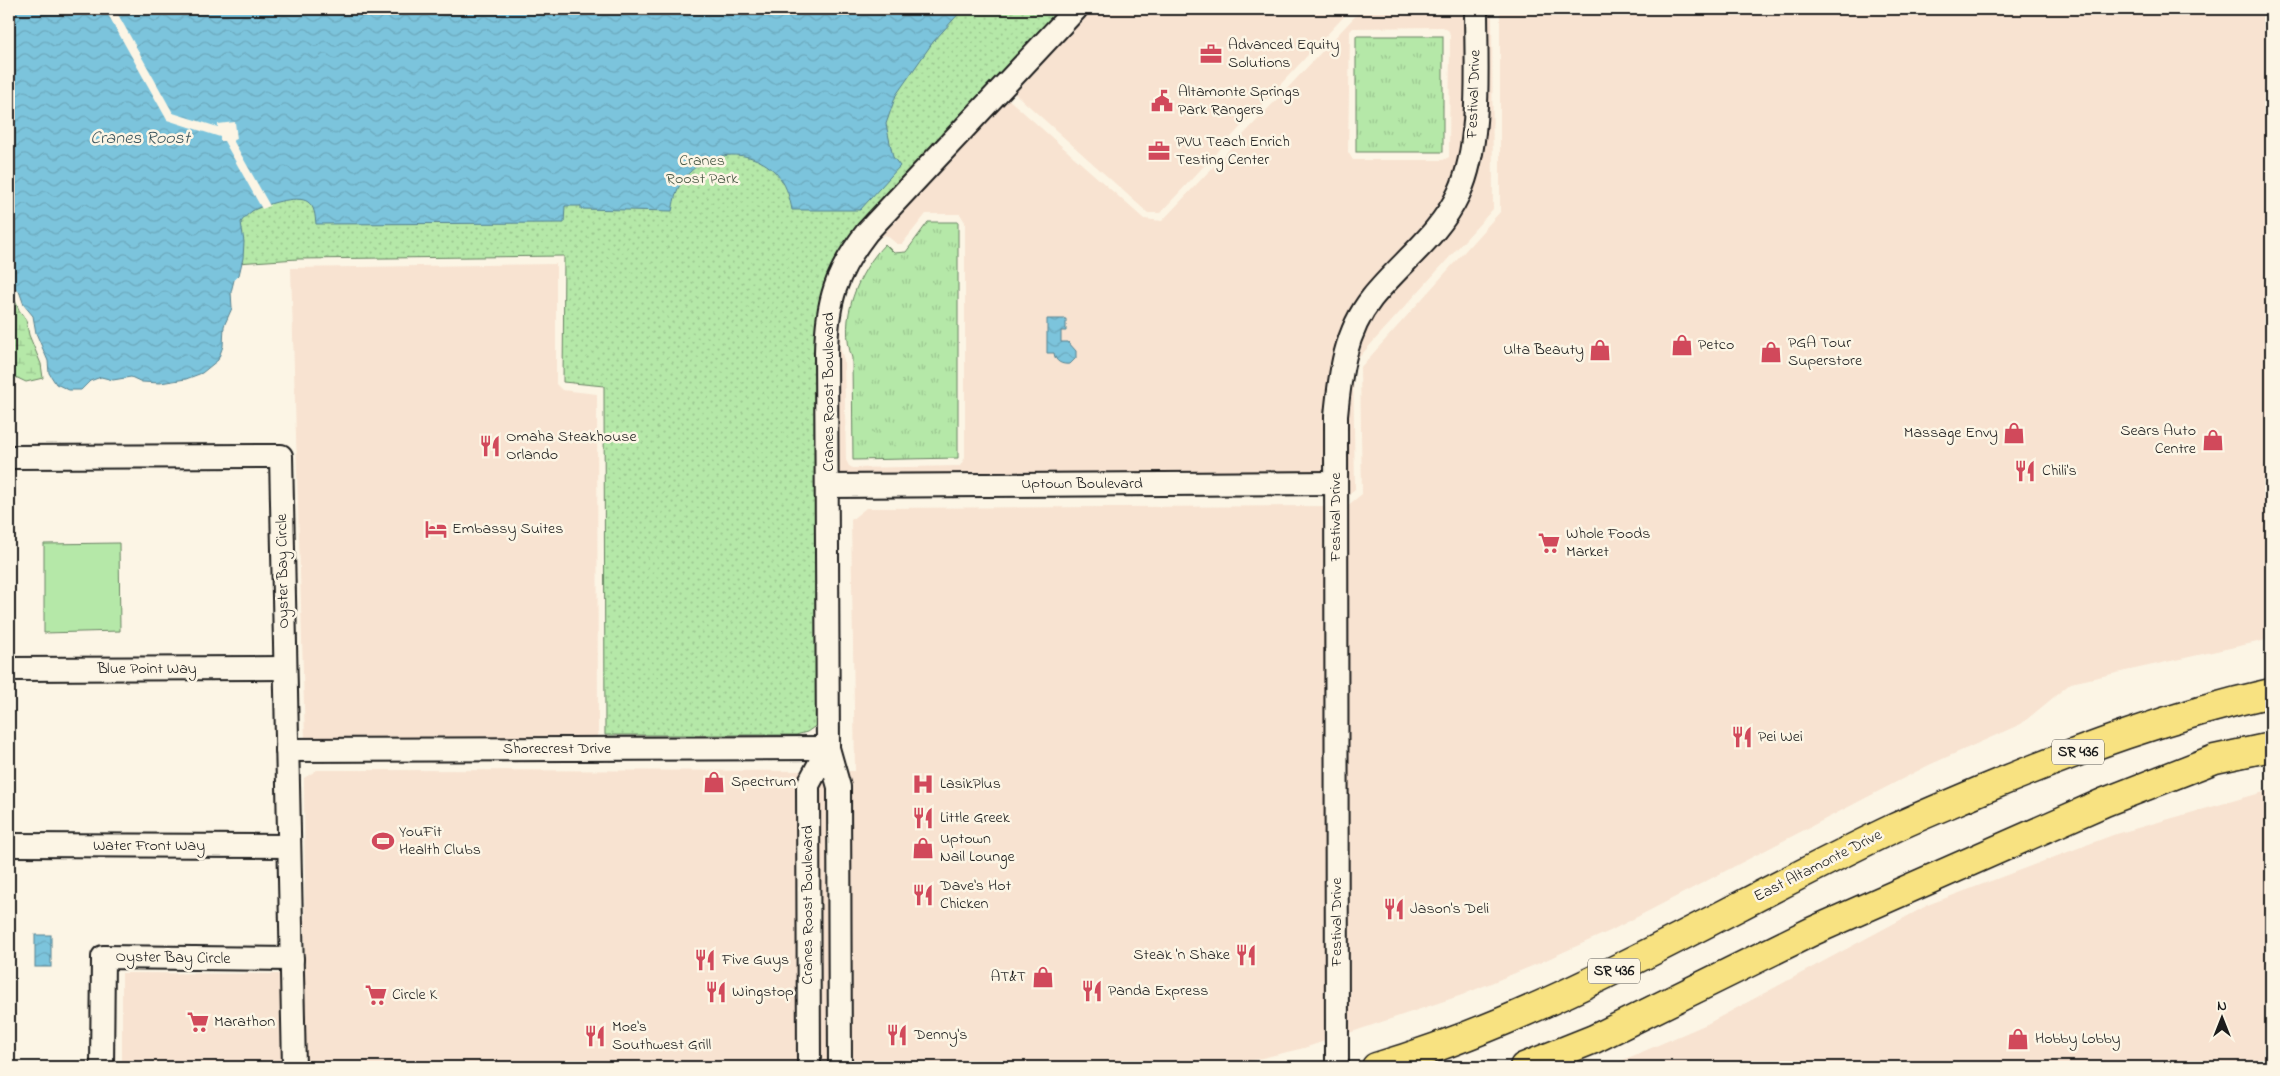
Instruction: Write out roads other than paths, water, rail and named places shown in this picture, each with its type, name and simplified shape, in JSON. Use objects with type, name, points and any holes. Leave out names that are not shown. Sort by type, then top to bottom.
[{"type":"main road","name":"East Altamonte Drive","points":[[1376,1067],[1494,1026],[1616,969],[1896,827],[2044,764],[2167,719],[2271,693]]},
{"type":"main road","points":[[1524,1067],[1594,1040],[1813,930],[2088,809],[2215,759],[2271,747]]},
{"type":"street","name":"Cranes Roost Boulevard","points":[[840,1067],[839,787],[828,748],[827,324],[830,302],[837,279],[850,254],[867,232],[1076,9]]},
{"type":"street","name":"Festival Drive","points":[[1337,1067],[1336,416],[1339,380],[1347,346],[1359,319],[1372,298],[1429,239],[1447,216],[1460,190],[1474,140],[1476,9]]},
{"type":"street","name":"Oyster Bay Circle","points":[[9,457],[281,456],[294,1067]]},
{"type":"street","name":"Uptown Boulevard","points":[[828,486],[1336,483]]},
{"type":"street","name":"Blue Point Way","points":[[9,669],[285,668]]},
{"type":"street","name":"Cranes Roost Boulevard","points":[[809,1067],[808,785],[828,748]]},
{"type":"street","name":"Shorecrest Drive","points":[[287,750],[828,748]]},
{"type":"street","name":"Water Front Way","points":[[9,846],[289,846]]},
{"type":"street","name":"Oyster Bay Circle","points":[[102,1067],[103,957],[292,959]]},
{"type":"water","name":"Cranes Roost","points":[[9,9],[963,9],[933,42],[896,95],[886,124],[893,157],[900,166],[860,210],[792,210],[785,185],[769,167],[757,160],[743,156],[728,155],[714,158],[701,164],[689,173],[678,188],[672,211],[581,209],[581,206],[565,206],[564,223],[316,224],[313,209],[308,202],[297,199],[280,201],[252,211],[241,222],[244,242],[243,258],[239,275],[234,280],[231,292],[232,308],[224,326],[223,346],[218,360],[202,373],[186,379],[160,383],[142,382],[131,377],[113,380],[101,377],[90,381],[81,390],[69,390],[56,384],[49,373],[48,361],[36,333],[33,316],[24,305],[19,291],[9,284]]},
{"type":"water","points":[[1047,319],[1066,319],[1066,331],[1061,331],[1061,342],[1068,342],[1076,351],[1076,358],[1070,364],[1059,362],[1054,353],[1047,353]]},
{"type":"water","points":[[35,935],[51,935],[51,967],[35,967]]},
{"type":"place","name":"Advanced Equity Solutions","points":[[1211,54]]},
{"type":"place","name":"Altamonte Springs Park Rangers","points":[[1162,101]]},
{"type":"place","name":"PVU Teach Enrich Testing Center","points":[[1159,151]]},
{"type":"place","name":"Petco","points":[[1682,345]]},
{"type":"place","name":"Ulta Beauty","points":[[1600,350]]},
{"type":"place","name":"PGA Tour Superstore","points":[[1771,352]]},
{"type":"place","name":"Massage Envy","points":[[2014,433]]},
{"type":"place","name":"Sears Auto Centre","points":[[2213,440]]},
{"type":"place","name":"Omaha Steakhouse Orlando","points":[[490,446]]},
{"type":"place","name":"Chili's","points":[[2025,471]]},
{"type":"place","name":"Embassy Suites","points":[[436,529]]},
{"type":"place","name":"Whole Foods Market","points":[[1549,543]]},
{"type":"place","name":"Pei Wei","points":[[1742,737]]},
{"type":"place","name":"Spectrum","points":[[714,782]]},
{"type":"place","name":"LasikPlus","points":[[923,784]]},
{"type":"place","name":"Little Greek","points":[[923,818]]},
{"type":"place","name":"YouFit Health Clubs","points":[[383,841]]},
{"type":"place","name":"Uptown Nail Lounge","points":[[923,848]]},
{"type":"place","name":"Dave's Hot Chicken","points":[[923,895]]},
{"type":"place","name":"Jason's Deli","points":[[1394,909]]},
{"type":"place","name":"Steak 'n Shake","points":[[1246,955]]},
{"type":"place","name":"Five Guys","points":[[705,960]]},
{"type":"place","name":"AT&T","points":[[1043,977]]},
{"type":"place","name":"Panda Express","points":[[1092,991]]},
{"type":"place","name":"Wingstop","points":[[716,992]]},
{"type":"place","name":"Circle K","points":[[376,995]]},
{"type":"place","name":"Marathon","points":[[198,1022]]},
{"type":"place","name":"Denny's","points":[[897,1035]]},
{"type":"place","name":"Moe's Southwest Grill","points":[[595,1036]]},
{"type":"place","name":"Hobby Lobby","points":[[2018,1039]]},
{"type":"park label","name":"Cranes Roost Park","points":[[702,170]]}]
